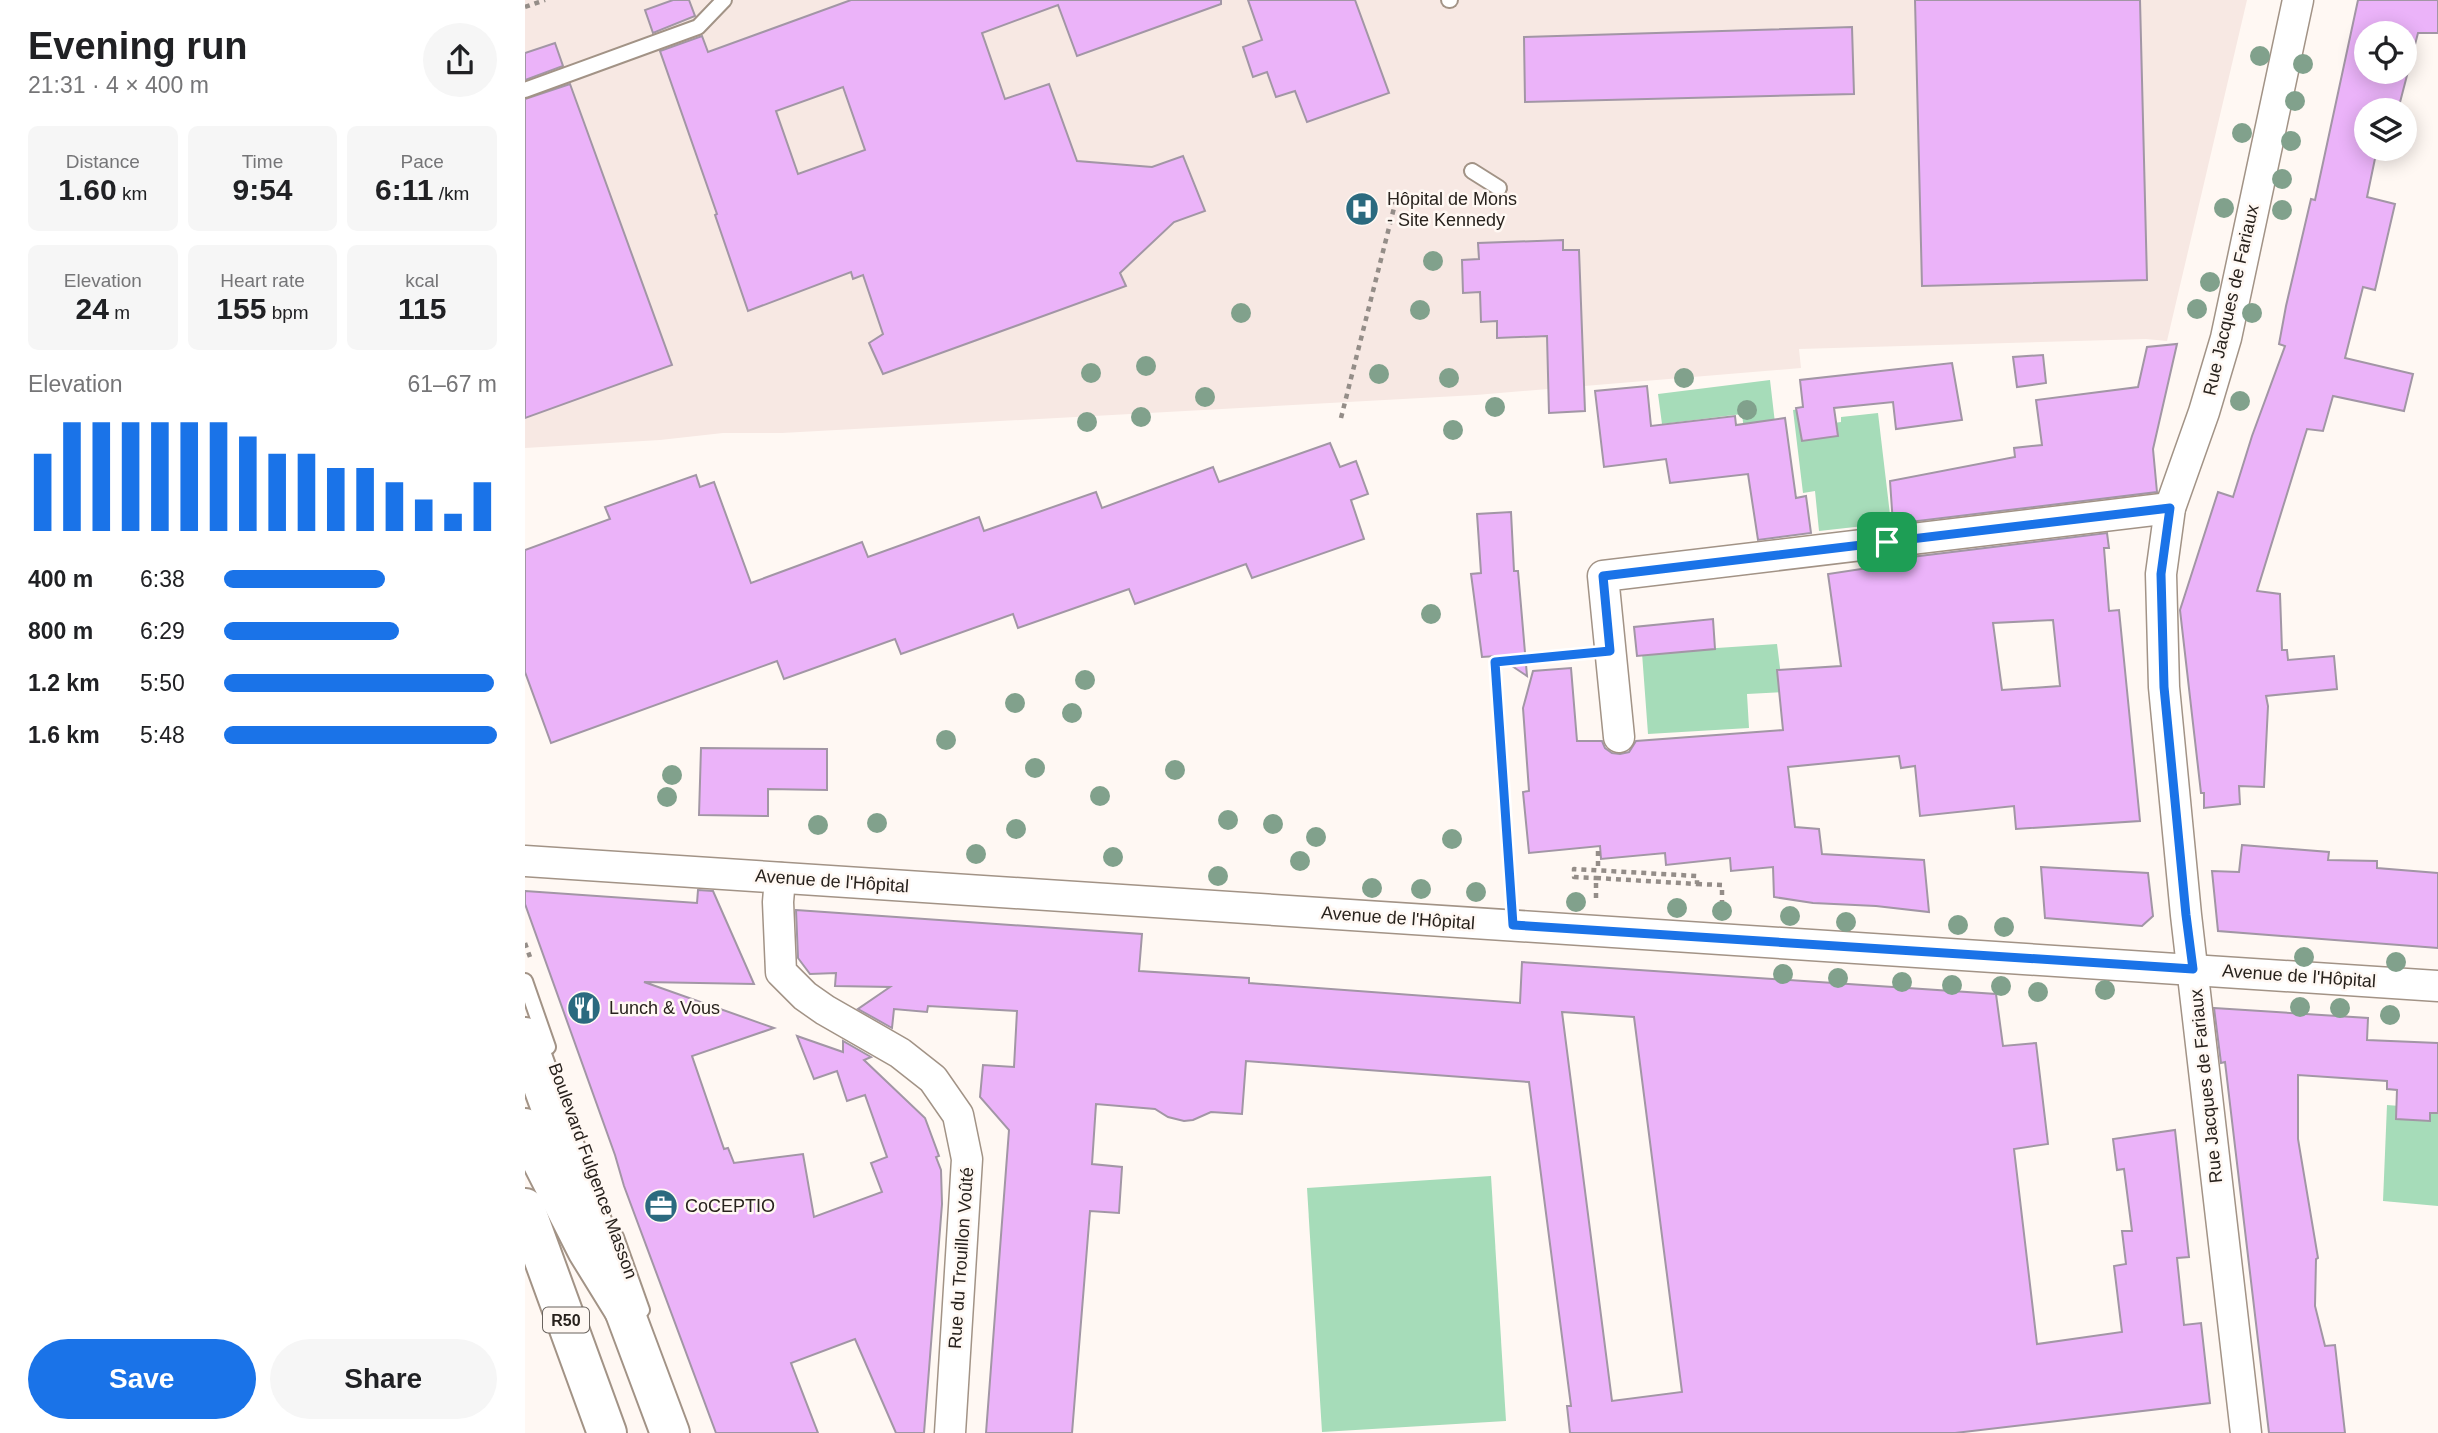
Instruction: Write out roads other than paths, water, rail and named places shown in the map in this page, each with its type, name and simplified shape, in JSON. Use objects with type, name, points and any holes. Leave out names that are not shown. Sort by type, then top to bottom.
[{"type":"main road","name":"Boulevard Fulgence Masson","points":[[539,1049],[635,1316]]},
{"type":"main road","points":[[525,1128],[587,1250],[635,1316],[670,1433]]},
{"type":"main road","name":"R50","points":[[525,1208],[607,1433]]},
{"type":"street","name":"Rue Jacques de Fariaux","points":[[2246,1433],[2186,915],[2164,687],[2161,574],[2170,508],[2204,412],[2226,338],[2298,0]]},
{"type":"street","points":[[1619,737],[1603,576],[2170,508]]},
{"type":"street","name":"Avenue de l'Hôpital","points":[[525,862],[2438,986]]},
{"type":"street","name":"Rue du Trouillon Voûté","points":[[780,878],[778,902],[781,972],[805,996],[900,1053],[933,1079],[958,1115],[967,1158],[950,1433]]},
{"type":"lane","points":[[525,90],[698,27],[724,0]]},
{"type":"lane","points":[[1472,171],[1499,188]]},
{"type":"lane","name":"Boulevard Fulgence Masson","points":[[525,981],[539,1049]]},
{"type":"lane","name":"Boulevard Fulgence Masson","points":[[610,1221],[635,1316],[653,1351]]},
{"type":"place","name":"Hôpital de Mons - Site Kennedy","points":[[1362,209]]},
{"type":"place","name":"Lunch & Vous","points":[[584,1008]]},
{"type":"place","name":"CoCEPTIO","points":[[661,1206]]}]
